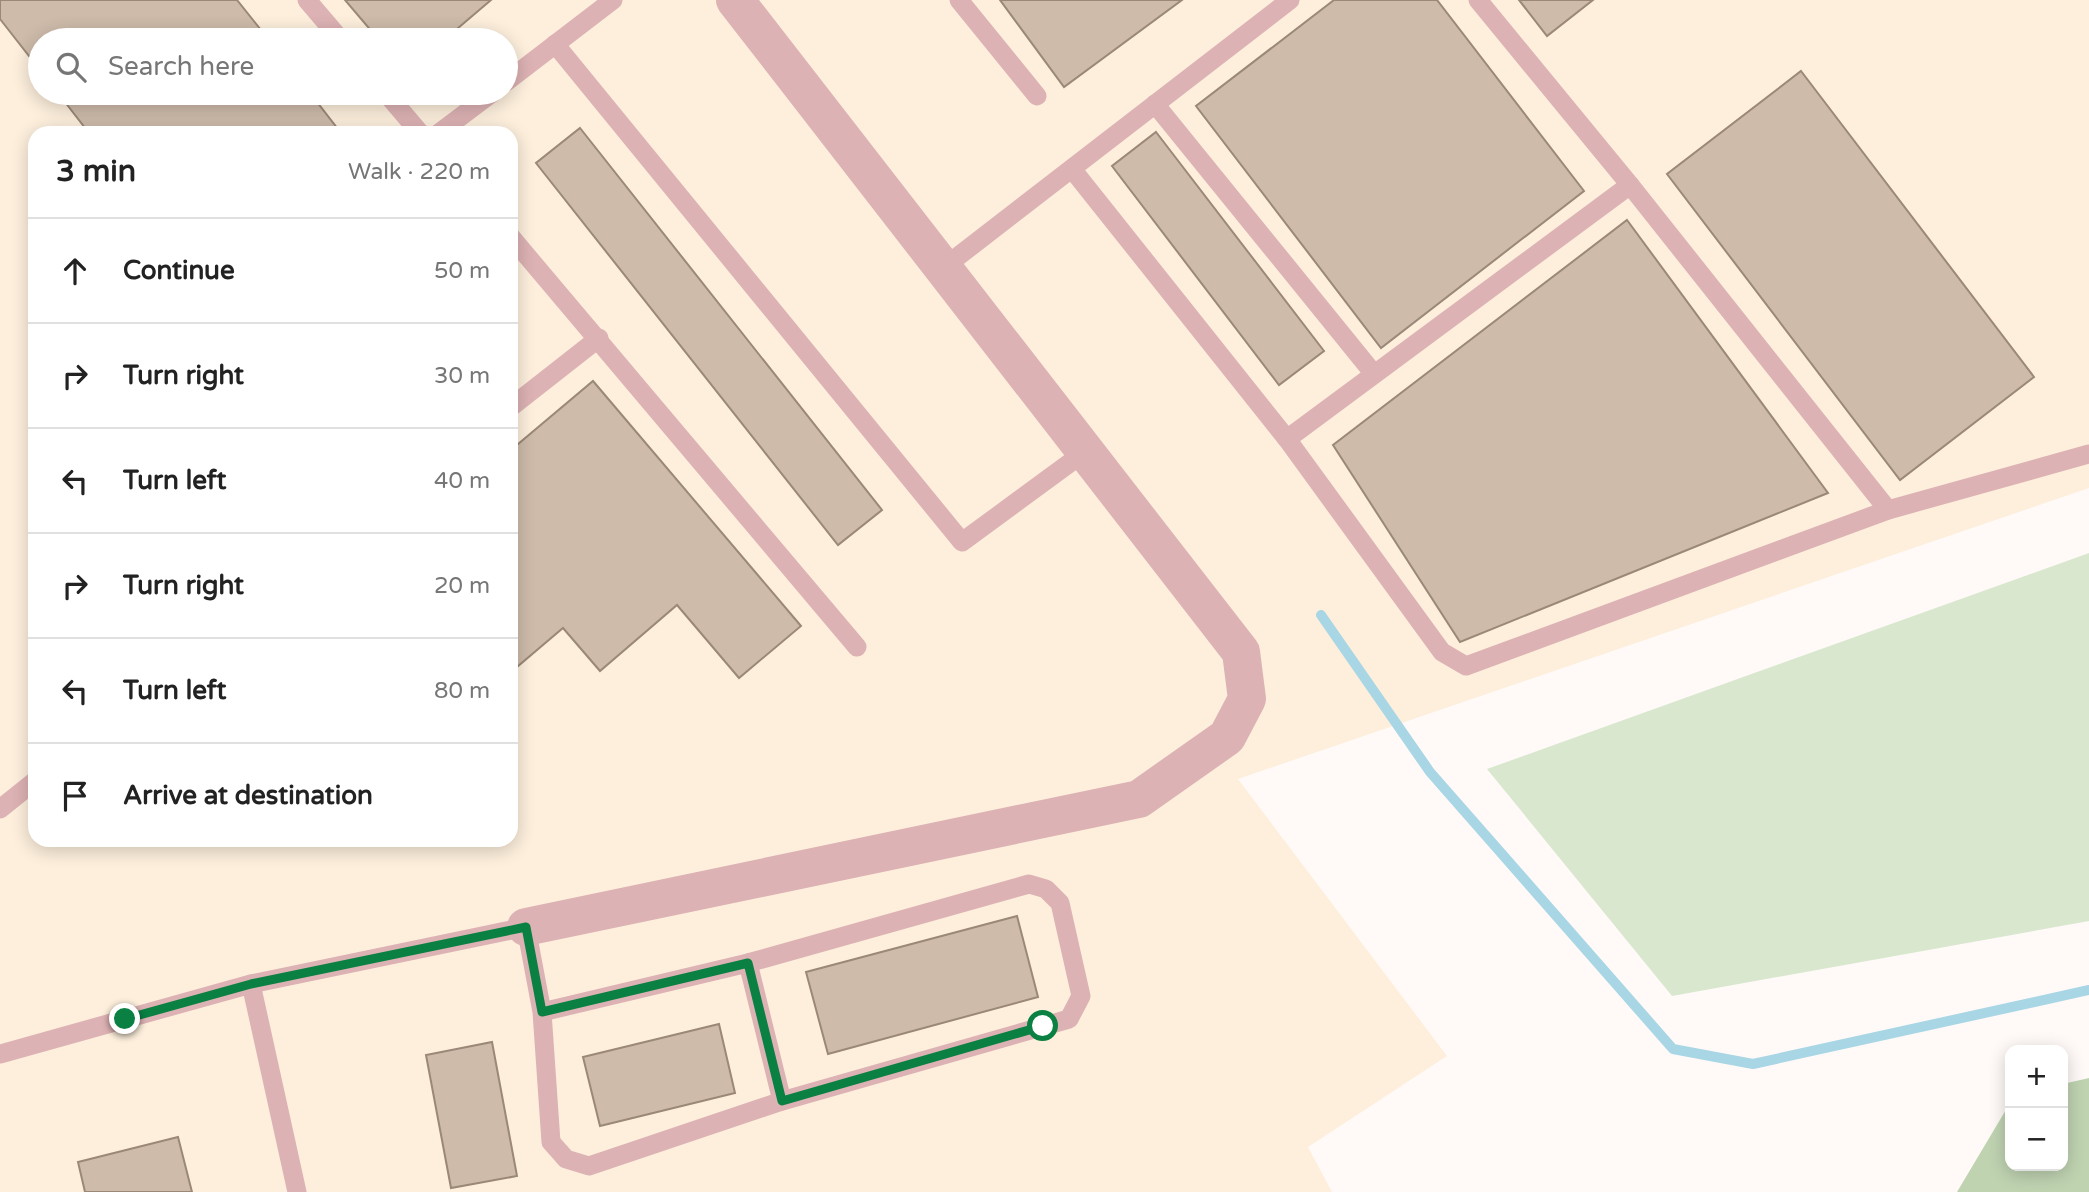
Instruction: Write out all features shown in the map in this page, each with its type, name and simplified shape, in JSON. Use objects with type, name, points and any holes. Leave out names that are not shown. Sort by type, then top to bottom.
[{"type":"street","points":[[526,927],[1139,799],[1227,737],[1247,699],[1241,652],[735,0]]},
{"type":"lane","points":[[307,0],[331,28]]},
{"type":"lane","points":[[518,73],[613,0]]},
{"type":"lane","points":[[959,0],[1037,96]]},
{"type":"lane","points":[[943,268],[1290,0]]},
{"type":"lane","points":[[1478,0],[1630,184],[1888,510]]},
{"type":"lane","points":[[555,44],[962,542],[1086,452]]},
{"type":"lane","points":[[1155,104],[1374,374]]},
{"type":"lane","points":[[396,105],[414,126]]},
{"type":"lane","points":[[448,126],[476,105]]},
{"type":"lane","points":[[1072,169],[1287,439],[1442,652],[1466,666],[1888,510],[2089,454]]},
{"type":"lane","points":[[1287,439],[1630,184]]},
{"type":"lane","points":[[518,245],[857,647]]},
{"type":"lane","points":[[518,402],[599,338]]},
{"type":"lane","points":[[0,809],[28,787]]},
{"type":"lane","points":[[0,1054],[251,984],[526,927],[542,1012],[551,1142],[566,1159],[589,1166],[782,1101],[1069,1018],[1080,996],[1060,903],[1046,889],[1029,884],[748,963],[542,1012]]},
{"type":"lane","points":[[748,963],[782,1101]]},
{"type":"lane","points":[[251,984],[298,1192]]},
{"type":"shaded area","points":[[0,0],[2089,0],[2089,488],[1238,779],[1447,1056],[1308,1147],[1332,1192],[0,1192]]},
{"type":"green space","points":[[2089,553],[2089,921],[1672,996],[1487,769]]},
{"type":"green space","points":[[2089,1078],[2089,1192],[1957,1192],[2005,1111],[2005,1171],[2068,1171],[2068,1083]]},
{"type":"building","points":[[0,0],[237,0],[259,28],[28,28],[28,55],[0,19]]},
{"type":"building","points":[[345,0],[491,0],[458,28],[369,28]]},
{"type":"building","points":[[1000,0],[1182,0],[1064,87]]},
{"type":"building","points":[[1334,0],[1437,0],[1584,191],[1381,348],[1196,106]]},
{"type":"building","points":[[1519,0],[1593,0],[1547,36]]},
{"type":"building","points":[[1801,71],[2034,377],[1900,480],[1667,174]]},
{"type":"building","points":[[67,105],[319,105],[336,126],[84,126]]},
{"type":"building","points":[[580,128],[882,510],[838,545],[536,163]]},
{"type":"building","points":[[1156,132],[1324,351],[1279,385],[1112,166]]},
{"type":"building","points":[[1627,220],[1828,493],[1460,642],[1333,445]]},
{"type":"building","points":[[593,381],[801,626],[739,678],[677,605],[600,671],[563,628],[518,666],[518,444]]},
{"type":"building","points":[[1017,916],[1038,997],[828,1054],[806,972]]},
{"type":"building","points":[[719,1024],[735,1093],[600,1126],[583,1057]]},
{"type":"building","points":[[492,1042],[517,1176],[451,1188],[426,1055]]},
{"type":"building","points":[[178,1137],[192,1192],[85,1192],[78,1162]]},
{"type":"waterway","points":[[1321,615],[1430,772],[1673,1049],[1753,1064],[2089,990]]},
{"type":"route","points":[[125,1019],[251,984],[526,927],[542,1012],[748,963],[782,1101],[1043,1026]]}]
